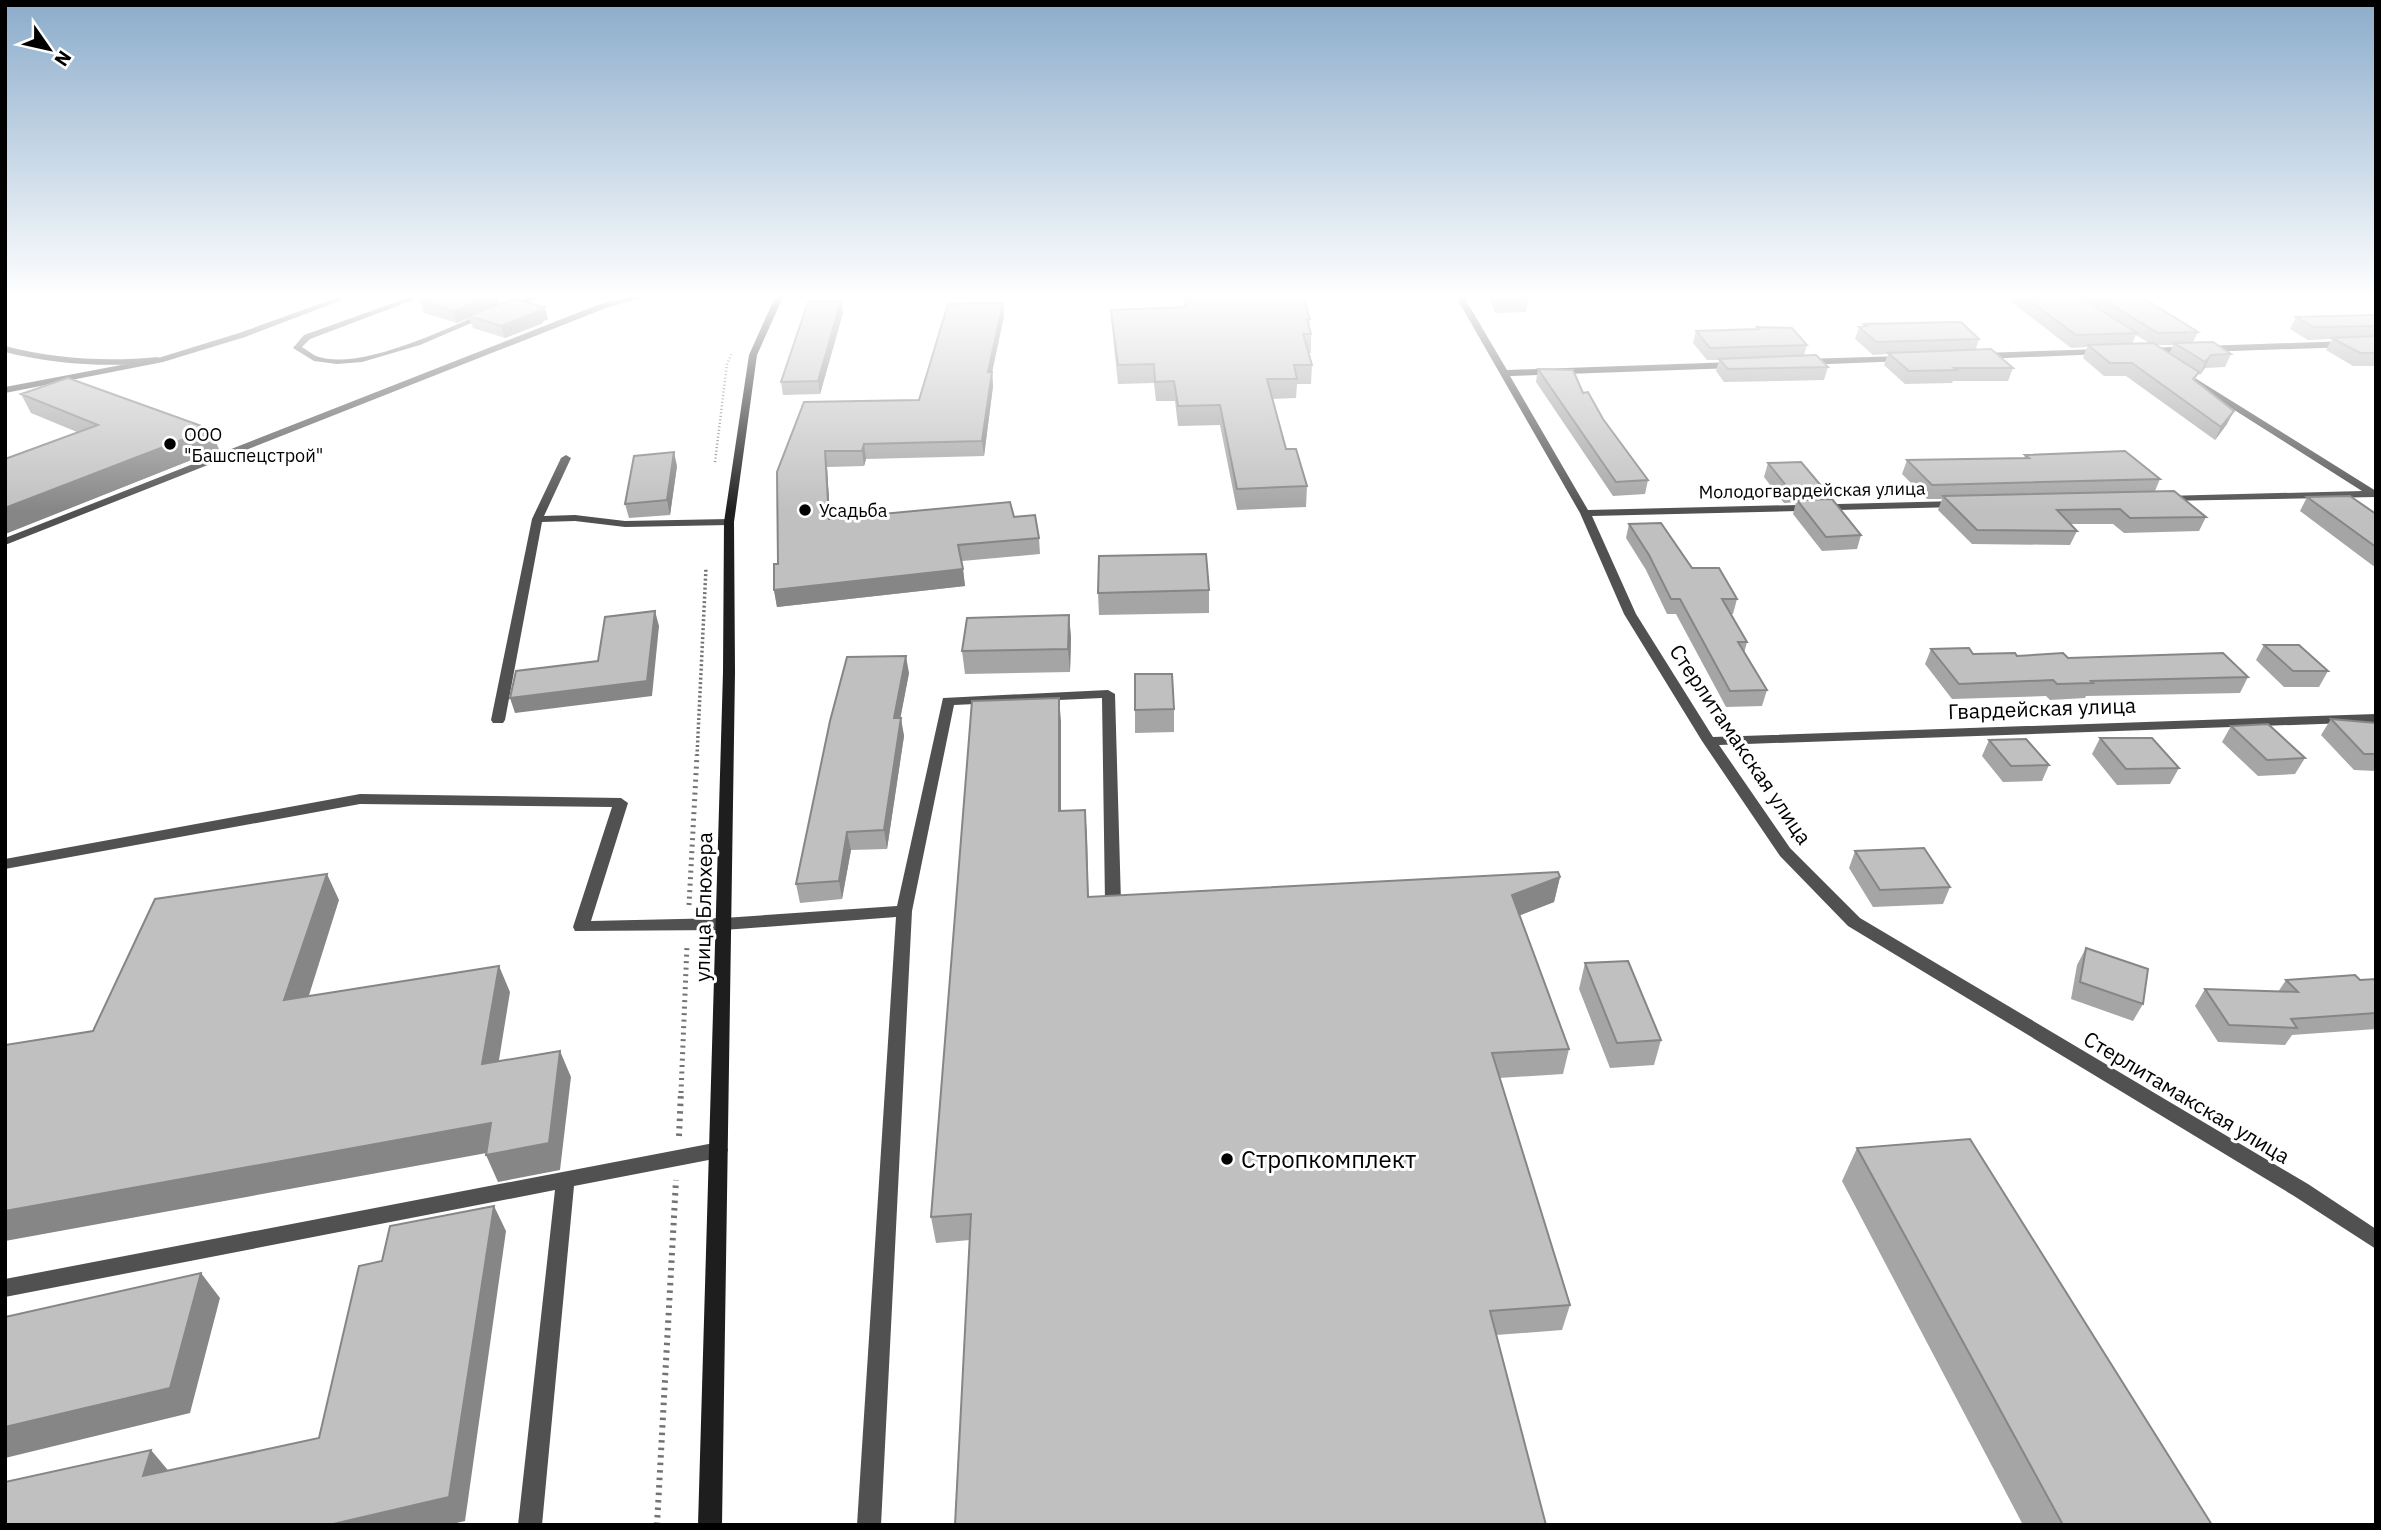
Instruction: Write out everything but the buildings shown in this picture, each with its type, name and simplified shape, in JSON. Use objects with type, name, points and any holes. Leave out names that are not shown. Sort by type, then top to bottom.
[{"type":"main road","name":"улица Блюхера","points":[[710,1525],[724,924],[729,522],[751,368]]},
{"type":"street","points":[[5,390],[117,368]]},
{"type":"street","points":[[5,542],[445,368]]},
{"type":"street","name":"Стерлитамакская улица","points":[[1500,368],[1584,513],[1630,614],[1709,741],[1785,852],[1854,922],[2301,1190],[2376,1240]]},
{"type":"street","points":[[1503,373],[1629,368]]},
{"type":"street","points":[[2175,368],[2375,495]]},
{"type":"street","points":[[498,720],[537,519],[566,458]]},
{"type":"street","points":[[2151,499],[2375,495]]},
{"type":"street","name":"Молодогвардейская улица","points":[[1584,513],[1972,503]]},
{"type":"street","points":[[537,519],[575,518],[625,524],[729,522]]},
{"type":"street","points":[[869,1525],[904,911],[948,701],[1108,694],[1113,902]]},
{"type":"street","name":"Гвардейская улица","points":[[1709,741],[2376,718]]},
{"type":"street","points":[[5,864],[360,799],[621,803],[581,927],[724,924],[904,911]]},
{"type":"street","points":[[5,1288],[565,1182],[719,1150]]},
{"type":"street","points":[[530,1525],[565,1182]]},
{"type":"place","name":"ООО \"Башспецстрой\"","points":[[170,444]]},
{"type":"place","name":"Усадьба","points":[[805,510]]},
{"type":"place","name":"Стропкомплект","points":[[1227,1159]]}]
